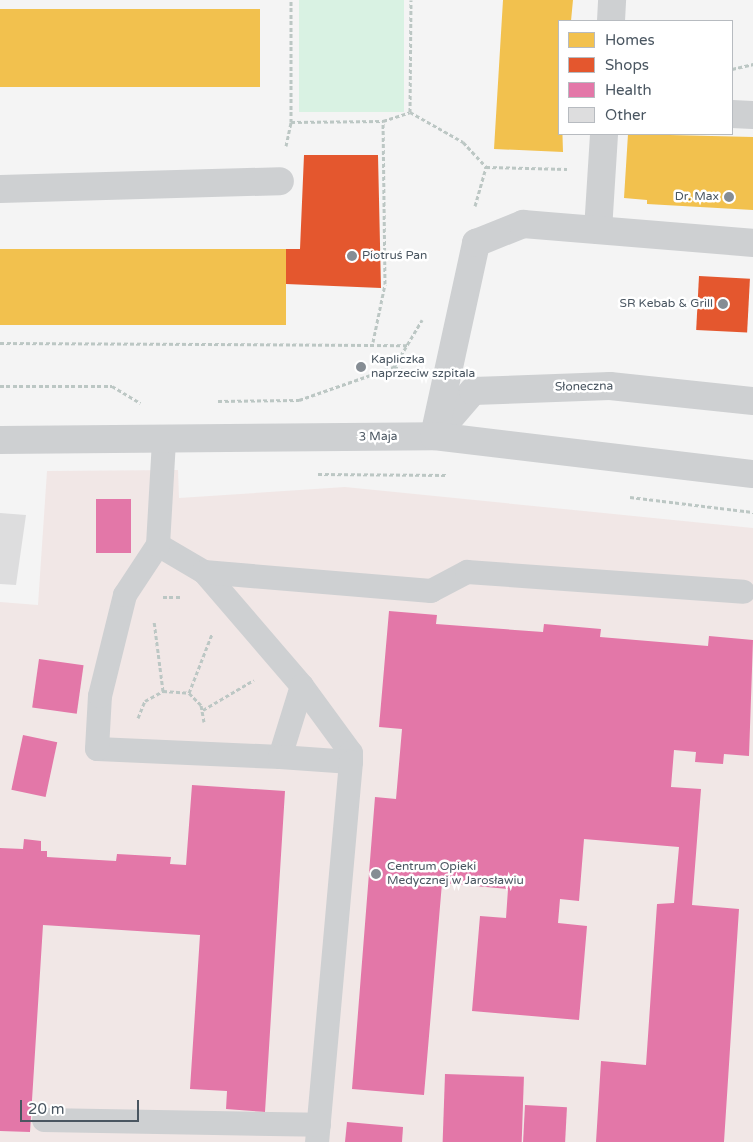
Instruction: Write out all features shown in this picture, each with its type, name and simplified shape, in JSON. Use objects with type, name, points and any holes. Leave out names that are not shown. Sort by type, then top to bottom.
[{"type":"street","points":[[611,20],[612,0]]},
{"type":"street","points":[[733,114],[753,115]]},
{"type":"street","points":[[598,230],[604,135]]},
{"type":"street","points":[[0,189],[280,181]]},
{"type":"street","points":[[434,436],[476,243],[523,224],[753,243]]},
{"type":"street","name":"Słoneczna","points":[[434,436],[473,391],[610,386],[753,401]]},
{"type":"street","name":"3 Maja","points":[[0,440],[164,440],[434,436],[753,474]]},
{"type":"lane","points":[[164,440],[158,545],[125,595],[100,696],[97,749],[351,762]]},
{"type":"lane","points":[[44,1120],[318,1133],[351,753],[302,686],[204,572],[158,545]]},
{"type":"lane","points":[[204,572],[431,592],[467,572],[743,592]]},
{"type":"lane","points":[[280,757],[302,686]]},
{"type":"path","points":[[291,0],[291,122],[382,121],[410,112],[463,142],[486,167]]},
{"type":"path","points":[[410,112],[411,0]]},
{"type":"path","points":[[733,69],[753,64]]},
{"type":"path","points":[[373,342],[385,284],[382,121]]},
{"type":"path","points":[[0,343],[373,342],[408,344]]},
{"type":"path","points":[[311,474],[457,476]]},
{"type":"path","points":[[622,496],[753,512]]},
{"type":"path","points":[[151,596],[226,599],[189,693]]},
{"type":"path","points":[[154,615],[163,691]]},
{"type":"path","points":[[203,710],[283,663]]},
{"type":"path","points":[[133,751],[140,708],[163,691],[189,693],[203,710],[204,754]]},
{"type":"shaded area","name":"Centrum Opieki Medycznej w Jarosławiu","points":[[178,470],[179,498],[345,487],[753,528],[753,1142],[0,1142],[0,602],[38,605],[47,471]]},
{"type":"green space","points":[[299,0],[404,0],[404,112],[299,112]]},
{"type":"building: Homes","points":[[503,0],[573,0],[571,20],[558,20],[558,135],[562,135],[563,152],[494,149]]},
{"type":"building: Homes","points":[[0,9],[260,9],[260,87],[0,87]]},
{"type":"building: Homes","points":[[628,135],[753,137],[753,210],[647,204],[647,200],[624,198]]},
{"type":"building: Homes","points":[[0,249],[286,249],[286,325],[0,325]]},
{"type":"building: Shops","points":[[304,155],[378,155],[381,288],[286,284],[286,249],[300,249]]},
{"type":"building: Shops","name":"SR Kebab & Grill","points":[[699,276],[750,279],[747,333],[696,330]]},
{"type":"building: Health","points":[[96,499],[131,499],[131,553],[96,553]]},
{"type":"building: Health","points":[[389,611],[437,615],[436,624],[543,632],[544,624],[601,629],[600,637],[708,646],[709,636],[753,640],[749,756],[724,754],[723,764],[695,762],[696,752],[674,750],[671,787],[701,789],[692,905],[739,909],[724,1142],[596,1142],[601,1061],[646,1065],[657,904],[674,903],[679,847],[584,839],[579,901],[560,899],[558,923],[587,926],[579,1020],[472,1011],[480,916],[506,918],[508,889],[442,883],[424,1095],[352,1089],[375,797],[396,799],[402,729],[379,727]]},
{"type":"building: Health","points":[[39,659],[84,665],[77,714],[32,708]]},
{"type":"building: Health","points":[[23,735],[57,742],[46,797],[11,790]]},
{"type":"building: Health","points":[[192,785],[285,791],[265,1112],[226,1109],[227,1091],[190,1089],[200,935],[43,925],[30,1132],[0,1131],[0,848],[23,849],[24,839],[41,841],[41,851],[47,851],[47,857],[116,861],[117,854],[171,857],[170,864],[186,865]]},
{"type":"building: Health","points":[[445,1074],[524,1077],[522,1142],[443,1142]]},
{"type":"building: Health","points":[[525,1105],[567,1107],[565,1142],[523,1142]]},
{"type":"building: Health","points":[[347,1122],[403,1127],[402,1142],[345,1142]]},
{"type":"building: Other","points":[[0,513],[26,515],[16,585],[0,584]]},
{"type":"place","name":"Dr. Max","points":[[729,197]]},
{"type":"place","name":"Piotruś Pan","points":[[352,256]]},
{"type":"place","name":"SR Kebab & Grill","points":[[723,304]]},
{"type":"place","name":"Kapliczka naprzeciw szpitala","points":[[361,367]]},
{"type":"place","name":"Centrum Opieki Medycznej w Jarosławiu","points":[[376,874]]}]
